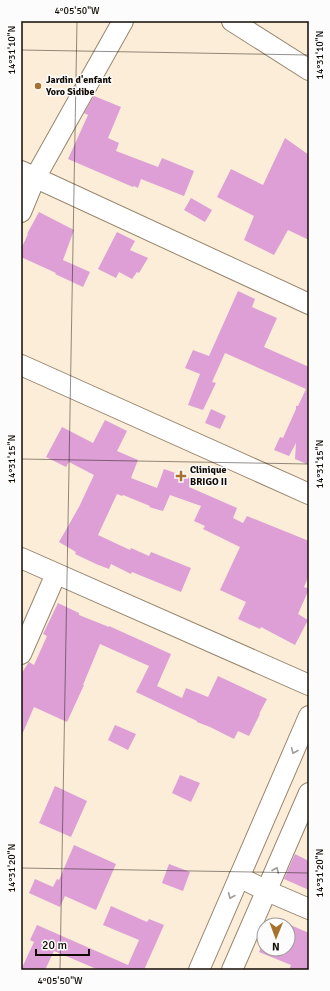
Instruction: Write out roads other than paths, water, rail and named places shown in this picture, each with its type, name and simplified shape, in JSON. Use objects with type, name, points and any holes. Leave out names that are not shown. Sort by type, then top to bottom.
[{"type":"street","points":[[21,212],[28,174],[123,21]]},
{"type":"street","points":[[232,21],[309,70]]},
{"type":"street","points":[[28,174],[309,304]]},
{"type":"street","points":[[21,365],[309,494]]},
{"type":"street","points":[[21,558],[309,685]]},
{"type":"street","points":[[21,654],[56,574]]},
{"type":"street","points":[[199,970],[309,716]]},
{"type":"street","points":[[232,970],[309,793]]},
{"type":"street","points":[[239,877],[309,909]]},
{"type":"place","name":"Jardin d'enfant Yoro Sidibe","points":[[38,86]]},
{"type":"place","name":"Clinique BRIGO II","points":[[181,476]]}]
